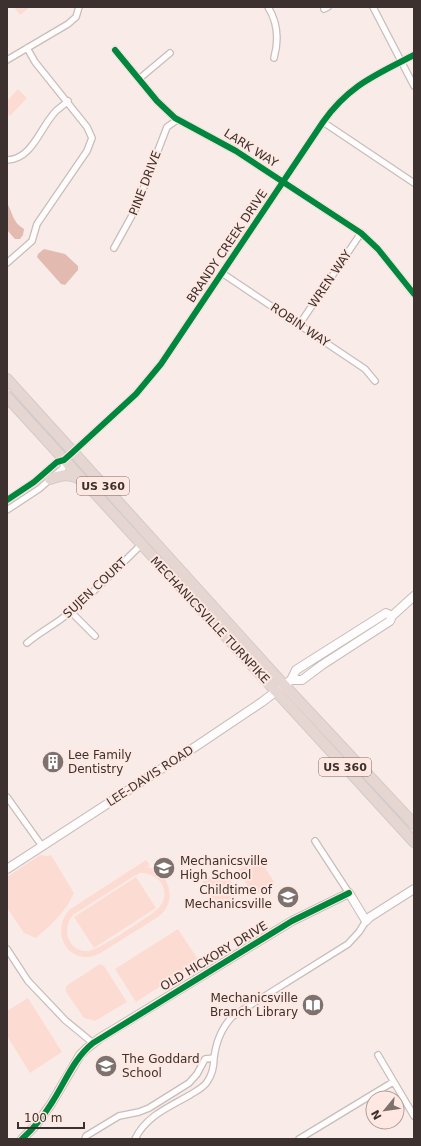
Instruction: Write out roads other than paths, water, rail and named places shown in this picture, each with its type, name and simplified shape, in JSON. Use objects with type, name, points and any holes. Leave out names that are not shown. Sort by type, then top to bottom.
[{"type":"highway","name":"MECHANICSVILLE TURNPIKE","points":[[7,379],[73,452],[288,682],[414,824]]},
{"type":"highway","name":"MECHANICSVILLE TURNPIKE","points":[[7,398],[414,842]]},
{"type":"highway","points":[[50,479],[66,474],[75,476],[85,482]]},
{"type":"main road","name":"LEE-DAVIS ROAD","points":[[288,682],[302,680],[322,664],[390,621],[392,616],[414,596]]},
{"type":"main road","name":"LEE-DAVIS ROAD","points":[[7,869],[198,745],[288,682],[296,670],[386,614],[392,616]]},
{"type":"main road","points":[[338,655],[356,638],[357,632]]},
{"type":"main road","points":[[349,893],[366,921],[414,889]]},
{"type":"main road","name":"OLD HICKORY DRIVE","points":[[22,1139],[51,1104],[80,1055],[93,1043],[292,921],[349,893]]},
{"type":"main road","points":[[358,908],[368,912],[382,909]]},
{"type":"street","points":[[7,60],[73,21],[79,7]]},
{"type":"street","points":[[268,7],[275,19],[278,34],[277,49],[274,58]]},
{"type":"street","points":[[373,7],[414,86]]},
{"type":"street","points":[[7,263],[32,241],[37,224],[90,145],[92,138],[91,133],[68,101],[35,62],[28,48]]},
{"type":"street","name":"LARK WAY","points":[[115,50],[163,108],[177,120],[236,151],[361,233],[378,249],[414,294]]},
{"type":"street","points":[[139,79],[170,53]]},
{"type":"street","name":"BRANDY CREEK DRIVE","points":[[64,460],[136,394],[147,381],[181,334],[323,122],[338,102],[353,89],[414,55]]},
{"type":"street","points":[[7,160],[14,159],[26,153],[55,112],[68,101]]},
{"type":"street","name":"PINE DRIVE","points":[[114,248],[135,210],[167,127],[177,120]]},
{"type":"street","points":[[323,122],[414,183]]},
{"type":"street","name":"WREN WAY","points":[[299,325],[361,233]]},
{"type":"street","name":"ROBIN WAY","points":[[222,273],[365,369],[375,381]]},
{"type":"street","points":[[7,500],[34,482],[57,462],[64,460],[63,468],[39,488],[7,510]]},
{"type":"street","name":"SUJEN COURT","points":[[27,643],[38,633],[71,612],[141,545]]},
{"type":"street","points":[[71,612],[95,636]]},
{"type":"street","points":[[7,796],[42,846]]},
{"type":"street","points":[[315,841],[349,893]]},
{"type":"street","points":[[135,1139],[141,1128],[151,1118],[203,1086],[207,1082],[213,1071],[216,1046],[221,1033],[223,1028],[233,1016],[348,944],[359,932],[366,921]]},
{"type":"street","points":[[7,949],[28,982],[65,1020],[93,1043]]},
{"type":"street","points":[[378,1055],[414,1116]]},
{"type":"street","points":[[85,1139],[86,1136],[119,1116],[144,1110],[189,1083],[206,1059],[214,1058]]},
{"type":"street","points":[[299,1139],[393,1082]]},
{"type":"place","name":"Lee Family Dentistry","points":[[53,762]]},
{"type":"place","name":"Mechanicsville High School","points":[[164,868]]},
{"type":"place","name":"Childtime of Mechanicsville","points":[[288,897]]},
{"type":"place","name":"Mechanicsville Branch Library","points":[[313,1005]]},
{"type":"place","name":"The Goddard School","points":[[106,1066]]}]
